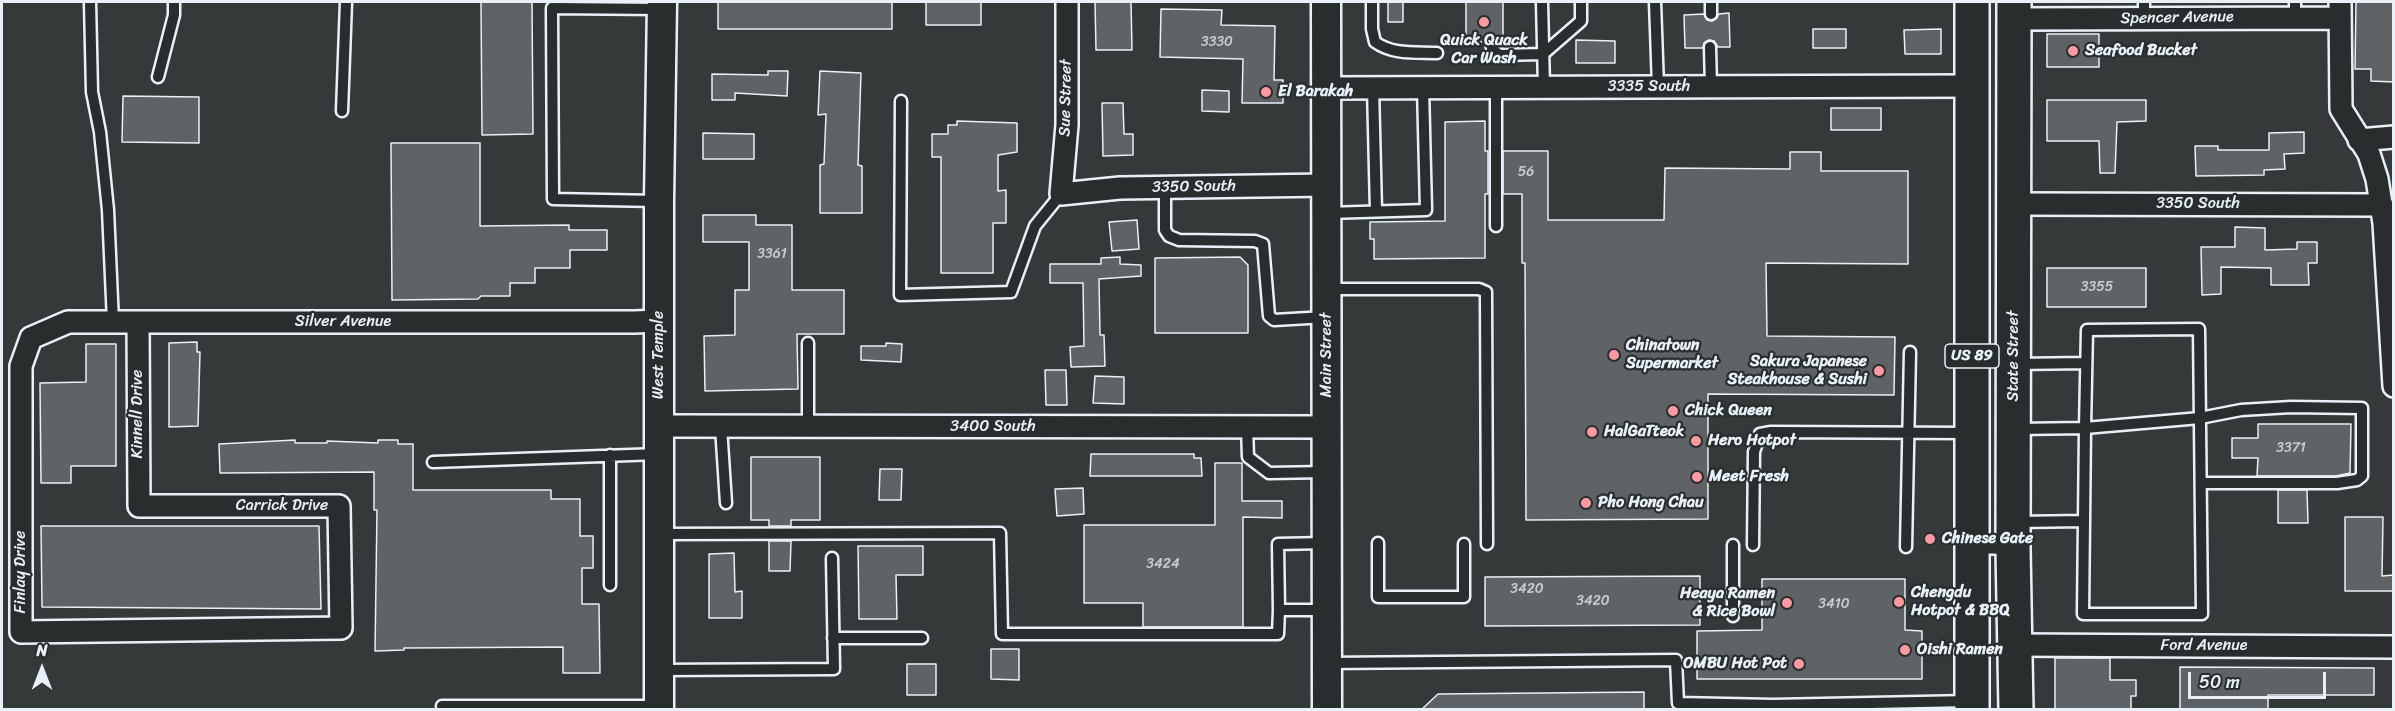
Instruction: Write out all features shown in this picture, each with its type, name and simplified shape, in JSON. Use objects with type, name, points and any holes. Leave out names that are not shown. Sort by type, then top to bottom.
[{"type":"main road","name":"US 89","points":[[1972,2],[1972,705]]},
{"type":"main road","name":"State Street","points":[[2014,10],[2013,536],[2016,710]]},
{"type":"street","name":"Sue Street","points":[[1061,194],[1067,125],[1067,2]]},
{"type":"street","name":"Main Street","points":[[1326,2],[1327,710]]},
{"type":"street","name":"West Temple","points":[[659,708],[659,201],[662,5]]},
{"type":"street","name":"Spencer Avenue","points":[[2014,10],[2340,10]]},
{"type":"street","points":[[2340,10],[2341,109],[2369,154],[2382,205],[2394,386]]},
{"type":"street","name":"3335 South","points":[[1327,88],[1972,86]]},
{"type":"street","points":[[2359,140],[2394,137]]},
{"type":"street","name":"3350 South","points":[[1061,194],[1120,188],[1327,185]]},
{"type":"street","name":"3350 South","points":[[2014,204],[2382,205]]},
{"type":"street","name":"Silver Avenue","points":[[31,338],[68,322],[659,321]]},
{"type":"street","name":"Kinnell Drive","points":[[138,322],[139,506]]},
{"type":"street","name":"Finlay Drive","points":[[31,338],[21,366],[21,632],[341,628]]},
{"type":"street","name":"3400 South","points":[[659,440],[721,427],[1327,427]]},
{"type":"street","name":"Carrick Drive","points":[[139,506],[339,506],[341,628]]},
{"type":"street","name":"Ford Avenue","points":[[2014,645],[2394,647]]},
{"type":"lane","points":[[90,2],[92,92],[100,132],[108,210],[112,322]]},
{"type":"lane","points":[[158,77],[174,15],[174,2]]},
{"type":"lane","points":[[342,111],[345,2]]},
{"type":"lane","points":[[1372,2],[1372,29],[1375,42],[1384,49],[1397,52],[1437,53]]},
{"type":"lane","points":[[1542,2],[1544,88]]},
{"type":"lane","points":[[1491,42],[1492,48],[1499,55],[1543,54],[1581,21],[1581,2]]},
{"type":"lane","points":[[1655,2],[1658,87]]},
{"type":"lane","points":[[1711,2],[1711,14]]},
{"type":"lane","points":[[659,201],[554,199],[552,8],[662,5]]},
{"type":"lane","points":[[1710,47],[1711,87]]},
{"type":"lane","points":[[1373,88],[1376,212]]},
{"type":"lane","points":[[1327,213],[1426,210],[1423,88]]},
{"type":"lane","points":[[1496,88],[1496,226]]},
{"type":"lane","points":[[901,101],[900,296],[1011,292],[1035,226],[1061,194]]},
{"type":"lane","points":[[1165,187],[1165,230],[1169,236],[1179,240],[1255,241],[1263,244],[1269,316],[1274,320],[1327,303],[1479,289],[1486,292],[1486,544]]},
{"type":"lane","points":[[2199,329],[2202,614],[2083,614],[2086,363],[2087,330],[2199,329]]},
{"type":"lane","points":[[808,343],[808,427]]},
{"type":"lane","points":[[1906,547],[1910,352]]},
{"type":"lane","points":[[2014,364],[2086,363]]},
{"type":"lane","points":[[2014,429],[2085,428],[2200,418],[2241,410],[2362,408],[2362,476],[2357,480],[2337,483],[2201,483]]},
{"type":"lane","points":[[721,427],[726,503]]},
{"type":"lane","points":[[1247,427],[1248,457],[1269,473],[1327,472]]},
{"type":"lane","points":[[1753,545],[1754,452],[1760,434],[1771,432],[1972,433]]},
{"type":"lane","points":[[433,462],[610,455],[659,440]]},
{"type":"lane","points":[[610,455],[610,585]]},
{"type":"lane","points":[[1972,548],[2013,536],[2084,521]]},
{"type":"lane","points":[[660,534],[1000,533],[1002,634],[1278,634],[1278,544],[1327,543]]},
{"type":"lane","points":[[1378,543],[1378,597],[1464,597],[1464,544]]},
{"type":"lane","points":[[1733,545],[1733,616]]},
{"type":"lane","points":[[659,670],[834,669],[832,558]]},
{"type":"lane","points":[[1279,610],[1327,610]]},
{"type":"lane","points":[[833,638],[922,638]]},
{"type":"lane","points":[[1327,663],[1676,660],[1678,706],[1972,705]]},
{"type":"lane","points":[[442,706],[659,708]]},
{"type":"building","points":[[481,2],[532,2],[533,134],[482,135]]},
{"type":"building","points":[[718,2],[892,2],[892,29],[718,29]]},
{"type":"building","points":[[926,2],[981,2],[981,25],[926,25]]},
{"type":"building","points":[[1095,2],[1131,2],[1132,50],[1096,50]]},
{"type":"building","points":[[1388,2],[1403,2],[1403,22],[1388,22]]},
{"type":"building","name":"Quick Quack Car Wash","points":[[1466,2],[1503,2],[1503,42],[1499,42],[1496,37],[1490,35],[1484,42],[1466,42]]},
{"type":"building","points":[[2356,2],[2394,2],[2394,82],[2371,81],[2371,69],[2355,69]]},
{"type":"building","points":[[1161,9],[1222,10],[1221,25],[1275,26],[1274,80],[1283,80],[1283,103],[1242,103],[1243,59],[1160,57]]},
{"type":"building","points":[[1729,13],[1730,47],[1718,47],[1714,41],[1709,40],[1704,43],[1703,48],[1685,48],[1684,15],[1704,14],[1707,20],[1712,21],[1719,14]]},
{"type":"building","points":[[1813,29],[1846,29],[1846,48],[1813,48]]},
{"type":"building","points":[[1941,29],[1941,54],[1905,54],[1904,30]]},
{"type":"building","name":"Seafood Bucket","points":[[2047,34],[2099,34],[2099,67],[2047,67]]},
{"type":"building","points":[[1576,40],[1615,41],[1615,63],[1576,63]]},
{"type":"building","points":[[768,71],[788,71],[787,96],[735,93],[735,100],[712,100],[712,74],[768,75]]},
{"type":"building","points":[[820,71],[861,73],[858,165],[862,166],[862,213],[820,213],[820,165],[824,164],[826,114],[818,115]]},
{"type":"building","points":[[1202,90],[1229,91],[1229,112],[1202,111]]},
{"type":"building","points":[[123,96],[199,97],[199,143],[122,142]]},
{"type":"building","points":[[2047,100],[2146,100],[2146,121],[2117,122],[2115,173],[2100,173],[2099,141],[2047,141]]},
{"type":"building","points":[[1102,103],[1123,103],[1124,134],[1133,134],[1133,155],[1103,156]]},
{"type":"building","points":[[1831,108],[1881,108],[1881,130],[1831,130]]},
{"type":"building","points":[[957,121],[1017,123],[1017,152],[998,155],[998,191],[1006,190],[1006,223],[993,223],[993,273],[941,273],[941,157],[932,157],[932,134],[948,134],[948,125],[957,125]]},
{"type":"building","points":[[1485,121],[1488,194],[1485,194],[1485,258],[1374,259],[1374,239],[1370,239],[1370,222],[1445,221],[1445,122]]},
{"type":"building","points":[[2304,132],[2304,153],[2284,154],[2285,169],[2264,170],[2264,175],[2196,176],[2195,146],[2218,146],[2218,150],[2269,150],[2269,133]]},
{"type":"building","points":[[703,133],[754,134],[754,159],[703,159]]},
{"type":"building","points":[[391,143],[480,143],[480,226],[569,225],[569,230],[607,230],[607,250],[570,250],[570,268],[535,268],[535,283],[510,283],[510,296],[481,296],[478,299],[392,300]]},
{"type":"building","points":[[1503,151],[1548,151],[1548,220],[1664,220],[1665,168],[1790,169],[1790,152],[1821,152],[1821,171],[1908,171],[1908,264],[1766,263],[1767,336],[1895,337],[1894,395],[1708,394],[1708,519],[1526,520],[1525,263],[1522,263],[1522,194],[1503,194]]},
{"type":"building","points":[[703,215],[756,215],[756,225],[792,225],[792,290],[844,290],[844,334],[797,334],[798,389],[705,391],[704,336],[735,335],[735,290],[749,290],[749,242],[703,242]]},
{"type":"building","points":[[1137,220],[1139,249],[1112,251],[1109,222]]},
{"type":"building","points":[[2235,227],[2265,228],[2265,250],[2297,249],[2297,242],[2317,242],[2317,263],[2308,263],[2309,285],[2271,285],[2271,268],[2221,267],[2221,294],[2202,295],[2201,247],[2235,247]]},
{"type":"building","points":[[1120,257],[1120,264],[1141,265],[1141,276],[1099,279],[1100,335],[1104,335],[1105,366],[1071,367],[1070,347],[1084,346],[1083,283],[1050,283],[1050,264],[1101,264],[1101,258]]},
{"type":"building","points":[[1240,257],[1248,265],[1248,333],[1155,333],[1155,258]]},
{"type":"building","points":[[2047,268],[2146,268],[2146,307],[2047,307]]},
{"type":"building","points":[[197,342],[197,352],[200,352],[198,426],[169,427],[169,343]]},
{"type":"building","points":[[886,343],[902,344],[901,362],[861,360],[861,346],[886,346]]},
{"type":"building","points":[[86,344],[116,344],[116,466],[71,466],[71,483],[41,483],[40,383],[86,382]]},
{"type":"building","points":[[1045,370],[1066,370],[1067,405],[1046,405]]},
{"type":"building","points":[[1095,376],[1124,377],[1124,404],[1093,403]]},
{"type":"building","points":[[2258,424],[2351,424],[2350,473],[2336,476],[2257,476],[2258,458],[2232,458],[2232,438],[2258,438]]},
{"type":"building","points":[[295,440],[295,443],[327,443],[327,441],[378,443],[378,440],[398,440],[398,444],[413,444],[413,490],[551,490],[551,499],[580,499],[580,536],[593,536],[593,568],[582,568],[582,604],[599,604],[600,673],[563,673],[563,647],[404,648],[404,650],[375,651],[377,510],[374,510],[374,472],[220,473],[219,444]]},
{"type":"building","points":[[1091,454],[1194,454],[1194,458],[1201,458],[1202,476],[1090,476]]},
{"type":"building","points":[[751,457],[820,457],[820,520],[791,520],[791,526],[769,526],[769,520],[751,520]]},
{"type":"building","points":[[1215,463],[1242,463],[1242,501],[1282,501],[1282,518],[1243,517],[1243,627],[1143,627],[1143,603],[1084,603],[1084,525],[1215,525]]},
{"type":"building","points":[[880,469],[902,469],[901,500],[879,500]]},
{"type":"building","points":[[1083,488],[1084,514],[1057,516],[1055,489]]},
{"type":"building","points":[[2278,490],[2307,490],[2308,523],[2278,523]]},
{"type":"building","points":[[2345,517],[2383,517],[2382,576],[2394,575],[2394,591],[2345,591]]},
{"type":"building","points":[[41,526],[319,526],[321,609],[42,607]]},
{"type":"building","points":[[769,541],[791,541],[790,571],[769,571]]},
{"type":"building","points":[[858,546],[923,546],[923,575],[896,575],[897,619],[859,619]]},
{"type":"building","points":[[734,553],[735,592],[742,591],[742,618],[709,618],[709,554]]},
{"type":"building","points":[[1700,576],[1700,625],[1485,626],[1485,577]]},
{"type":"building","points":[[1762,579],[1905,579],[1905,630],[1922,631],[1922,679],[1697,679],[1697,631],[1762,630]]},
{"type":"building","points":[[991,649],[1019,649],[1019,680],[991,679]]},
{"type":"building","points":[[2055,658],[2110,658],[2110,680],[2136,680],[2136,696],[2131,696],[2131,710],[2055,710]]},
{"type":"building","points":[[907,664],[936,664],[936,695],[907,695]]},
{"type":"building","points":[[2180,667],[2374,668],[2374,695],[2268,695],[2268,710],[2180,710]]},
{"type":"building","points":[[1644,692],[1644,710],[1421,710],[1438,694]]},
{"type":"place","name":"Quick Quack Car Wash","points":[[1484,22]]},
{"type":"place","name":"Seafood Bucket","points":[[2073,51]]},
{"type":"place","name":"El Barakah","points":[[1266,92]]},
{"type":"place","name":"Chinatown Supermarket","points":[[1614,355]]},
{"type":"place","name":"Sakura Japanese Steakhouse & Sushi","points":[[1879,371]]},
{"type":"place","name":"Chick Queen","points":[[1673,411]]},
{"type":"place","name":"HalGaTteok","points":[[1592,432]]},
{"type":"place","name":"Hero Hotpot","points":[[1696,441]]},
{"type":"place","name":"Meet Fresh","points":[[1697,477]]},
{"type":"place","name":"Pho Hong Chau","points":[[1586,503]]},
{"type":"place","name":"Chinese Gate","points":[[1930,539]]},
{"type":"place","name":"Chengdu Hotpot & BBQ","points":[[1899,602]]},
{"type":"place","name":"Heaya Ramen & Rice Bowl","points":[[1787,603]]},
{"type":"place","name":"Oishi Ramen","points":[[1905,650]]},
{"type":"place","name":"OMBU Hot Pot","points":[[1799,664]]}]
